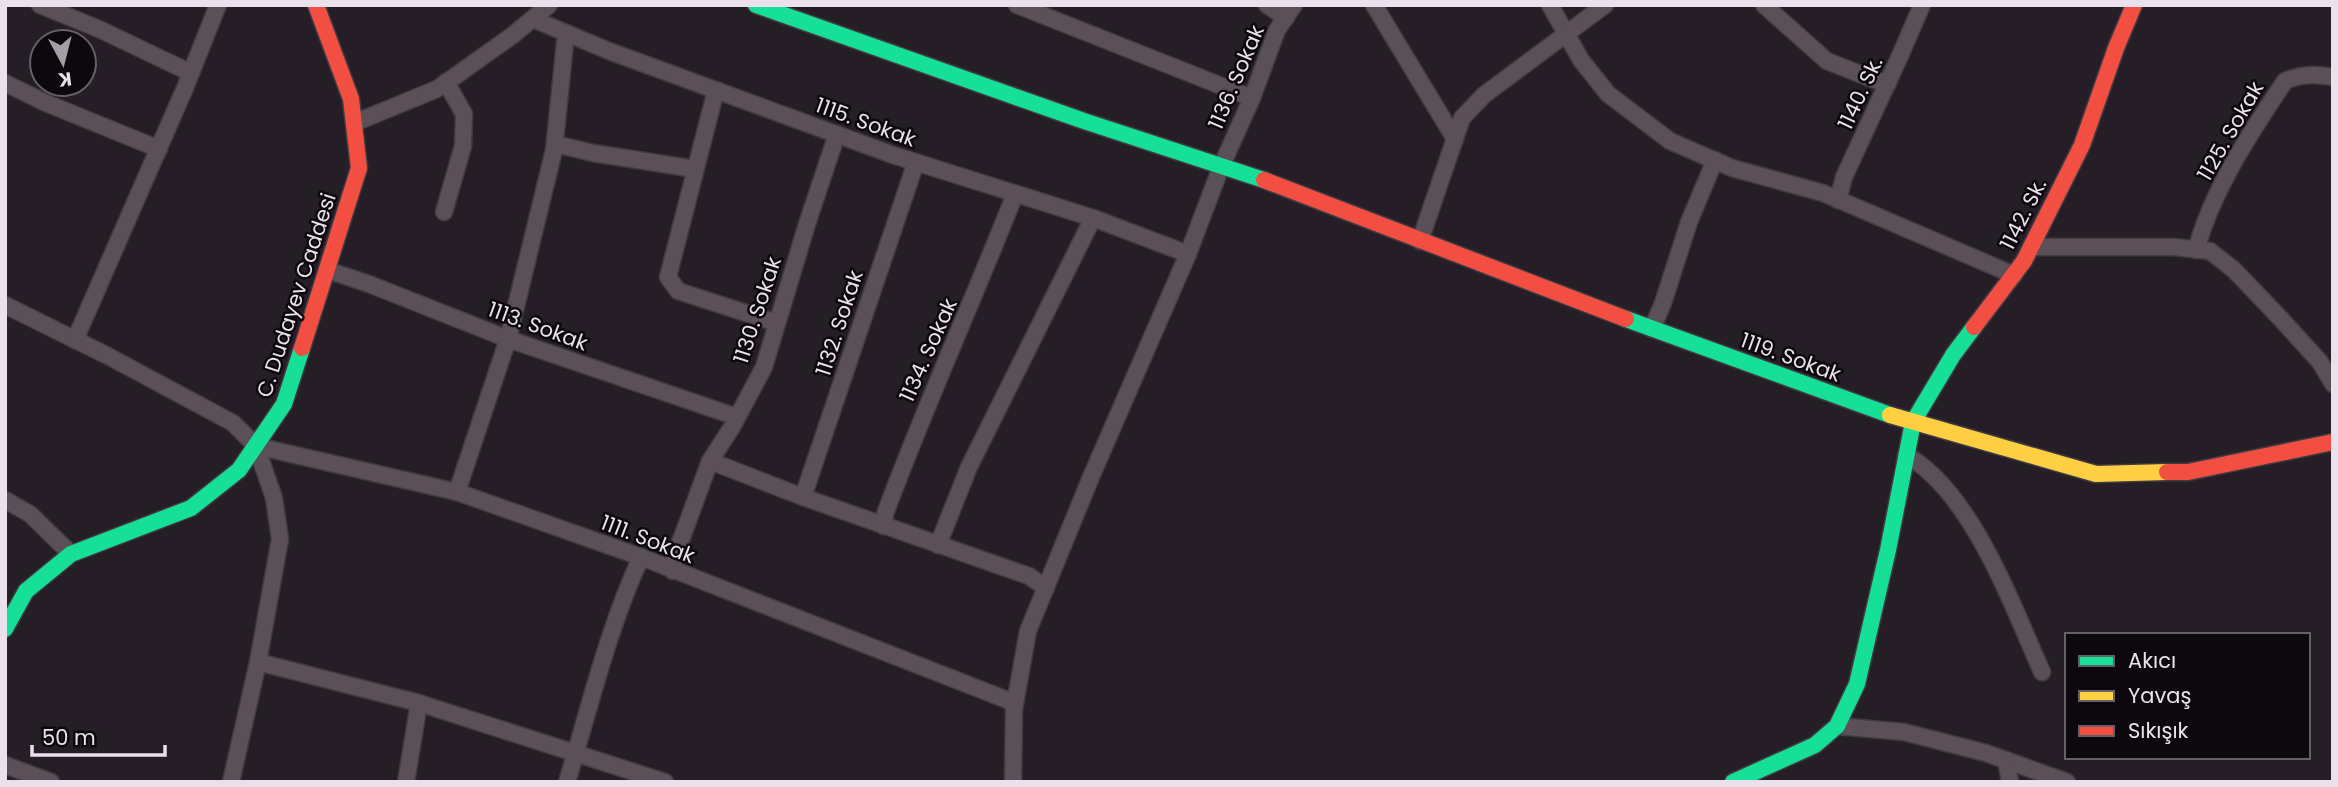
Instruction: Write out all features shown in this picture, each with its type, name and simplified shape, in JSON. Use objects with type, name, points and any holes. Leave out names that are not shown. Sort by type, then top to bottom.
[{"type":"street","points":[[40,5],[99,29],[191,73]]},
{"type":"street","points":[[75,340],[159,149],[218,5]]},
{"type":"street","name":"C. Dudayev Caddesi","points":[[5,629],[26,591],[71,554],[191,508],[239,470],[284,404],[359,168],[351,99],[316,5]]},
{"type":"street","points":[[354,123],[437,89],[549,5]]},
{"type":"street","name":"1119. Sokak","points":[[756,5],[1084,121],[1253,176],[1420,242],[1865,407],[2096,474],[2188,472],[2333,442]]},
{"type":"street","points":[[1017,5],[1252,98]]},
{"type":"street","points":[[1267,5],[1290,11]]},
{"type":"street","points":[[1374,5],[1455,139]]},
{"type":"street","points":[[1550,5],[1581,61],[1608,94],[1670,141],[1715,160],[1838,200],[2014,275]]},
{"type":"street","points":[[1420,242],[1462,118],[1483,95],[1605,5]]},
{"type":"street","points":[[1764,5],[1827,61],[1888,83]]},
{"type":"street","name":"1140. Sk.","points":[[1838,200],[1844,177],[1922,5]]},
{"type":"street","name":"1142. Sk.","points":[[1837,726],[1857,684],[1888,550],[1913,422],[1952,355],[2014,275],[2031,247],[2082,145],[2134,5]]},
{"type":"street","name":"1136. Sokak","points":[[1013,782],[1015,703],[1028,631],[1091,477],[1188,254],[1277,30],[1290,11]]},
{"type":"street","name":"1115. Sokak","points":[[533,19],[837,134],[1093,218],[1188,254]]},
{"type":"street","points":[[457,492],[508,339],[555,144],[566,33]]},
{"type":"street","name":"1125. Sokak","points":[[2196,250],[2202,228],[2218,192],[2284,81],[2318,74],[2333,77]]},
{"type":"street","points":[[444,212],[463,146],[464,114],[446,82]]},
{"type":"street","points":[[5,83],[46,103],[159,149]]},
{"type":"street","points":[[716,90],[668,277],[678,291],[777,323]]},
{"type":"street","name":"1130. Sokak","points":[[673,571],[674,559],[710,461],[764,367],[837,134]]},
{"type":"street","points":[[555,144],[593,153],[695,169]]},
{"type":"street","points":[[1652,329],[1689,222],[1715,160]]},
{"type":"street","name":"1132. Sokak","points":[[803,497],[916,162]]},
{"type":"street","name":"1134. Sokak","points":[[884,526],[920,421],[1016,194]]},
{"type":"street","points":[[938,545],[969,467],[1093,218]]},
{"type":"street","points":[[2031,247],[2174,247],[2210,251],[2234,270],[2320,362],[2333,384]]},
{"type":"street","name":"1113. Sokak","points":[[327,270],[508,339],[737,417]]},
{"type":"street","points":[[5,305],[233,423],[256,446],[274,498],[281,539],[258,662],[231,782]]},
{"type":"street","name":"1111. Sokak","points":[[256,446],[457,492],[640,557],[1015,703]]},
{"type":"street","points":[[1906,456],[1920,463],[1943,487],[1975,530],[2042,672]]},
{"type":"street","points":[[710,461],[803,497],[1029,576],[1046,588]]},
{"type":"street","points":[[5,500],[30,514],[71,554]]},
{"type":"street","points":[[567,782],[608,645],[640,557]]},
{"type":"street","points":[[258,662],[418,703],[665,782]]},
{"type":"street","points":[[406,782],[418,703]]},
{"type":"street","points":[[1733,782],[1815,745],[1837,726],[1905,732],[2006,760],[2067,782]]},
{"type":"street","points":[[2006,760],[2010,782]]},
{"type":"street","points":[[5,765],[51,782]]},
{"type":"traffic: fast","points":[[756,5],[1084,121],[1264,180]]},
{"type":"traffic: fast","points":[[1626,319],[1890,415]]},
{"type":"traffic: fast","points":[[1733,782],[1815,745],[1837,726],[1857,684],[1888,550],[1913,422],[1953,355],[1974,327]]},
{"type":"traffic: fast","points":[[5,629],[26,591],[71,554],[191,508],[239,470],[284,404],[302,348]]},
{"type":"traffic: slow","points":[[1890,415],[2096,474],[2167,472]]},
{"type":"traffic: jam","points":[[302,348],[359,168],[351,99],[316,5]]},
{"type":"traffic: jam","points":[[1974,327],[2024,261],[2082,145],[2134,5]]},
{"type":"traffic: jam","points":[[1264,180],[1626,319]]},
{"type":"traffic: jam","points":[[2167,472],[2188,472],[2333,442]]}]
